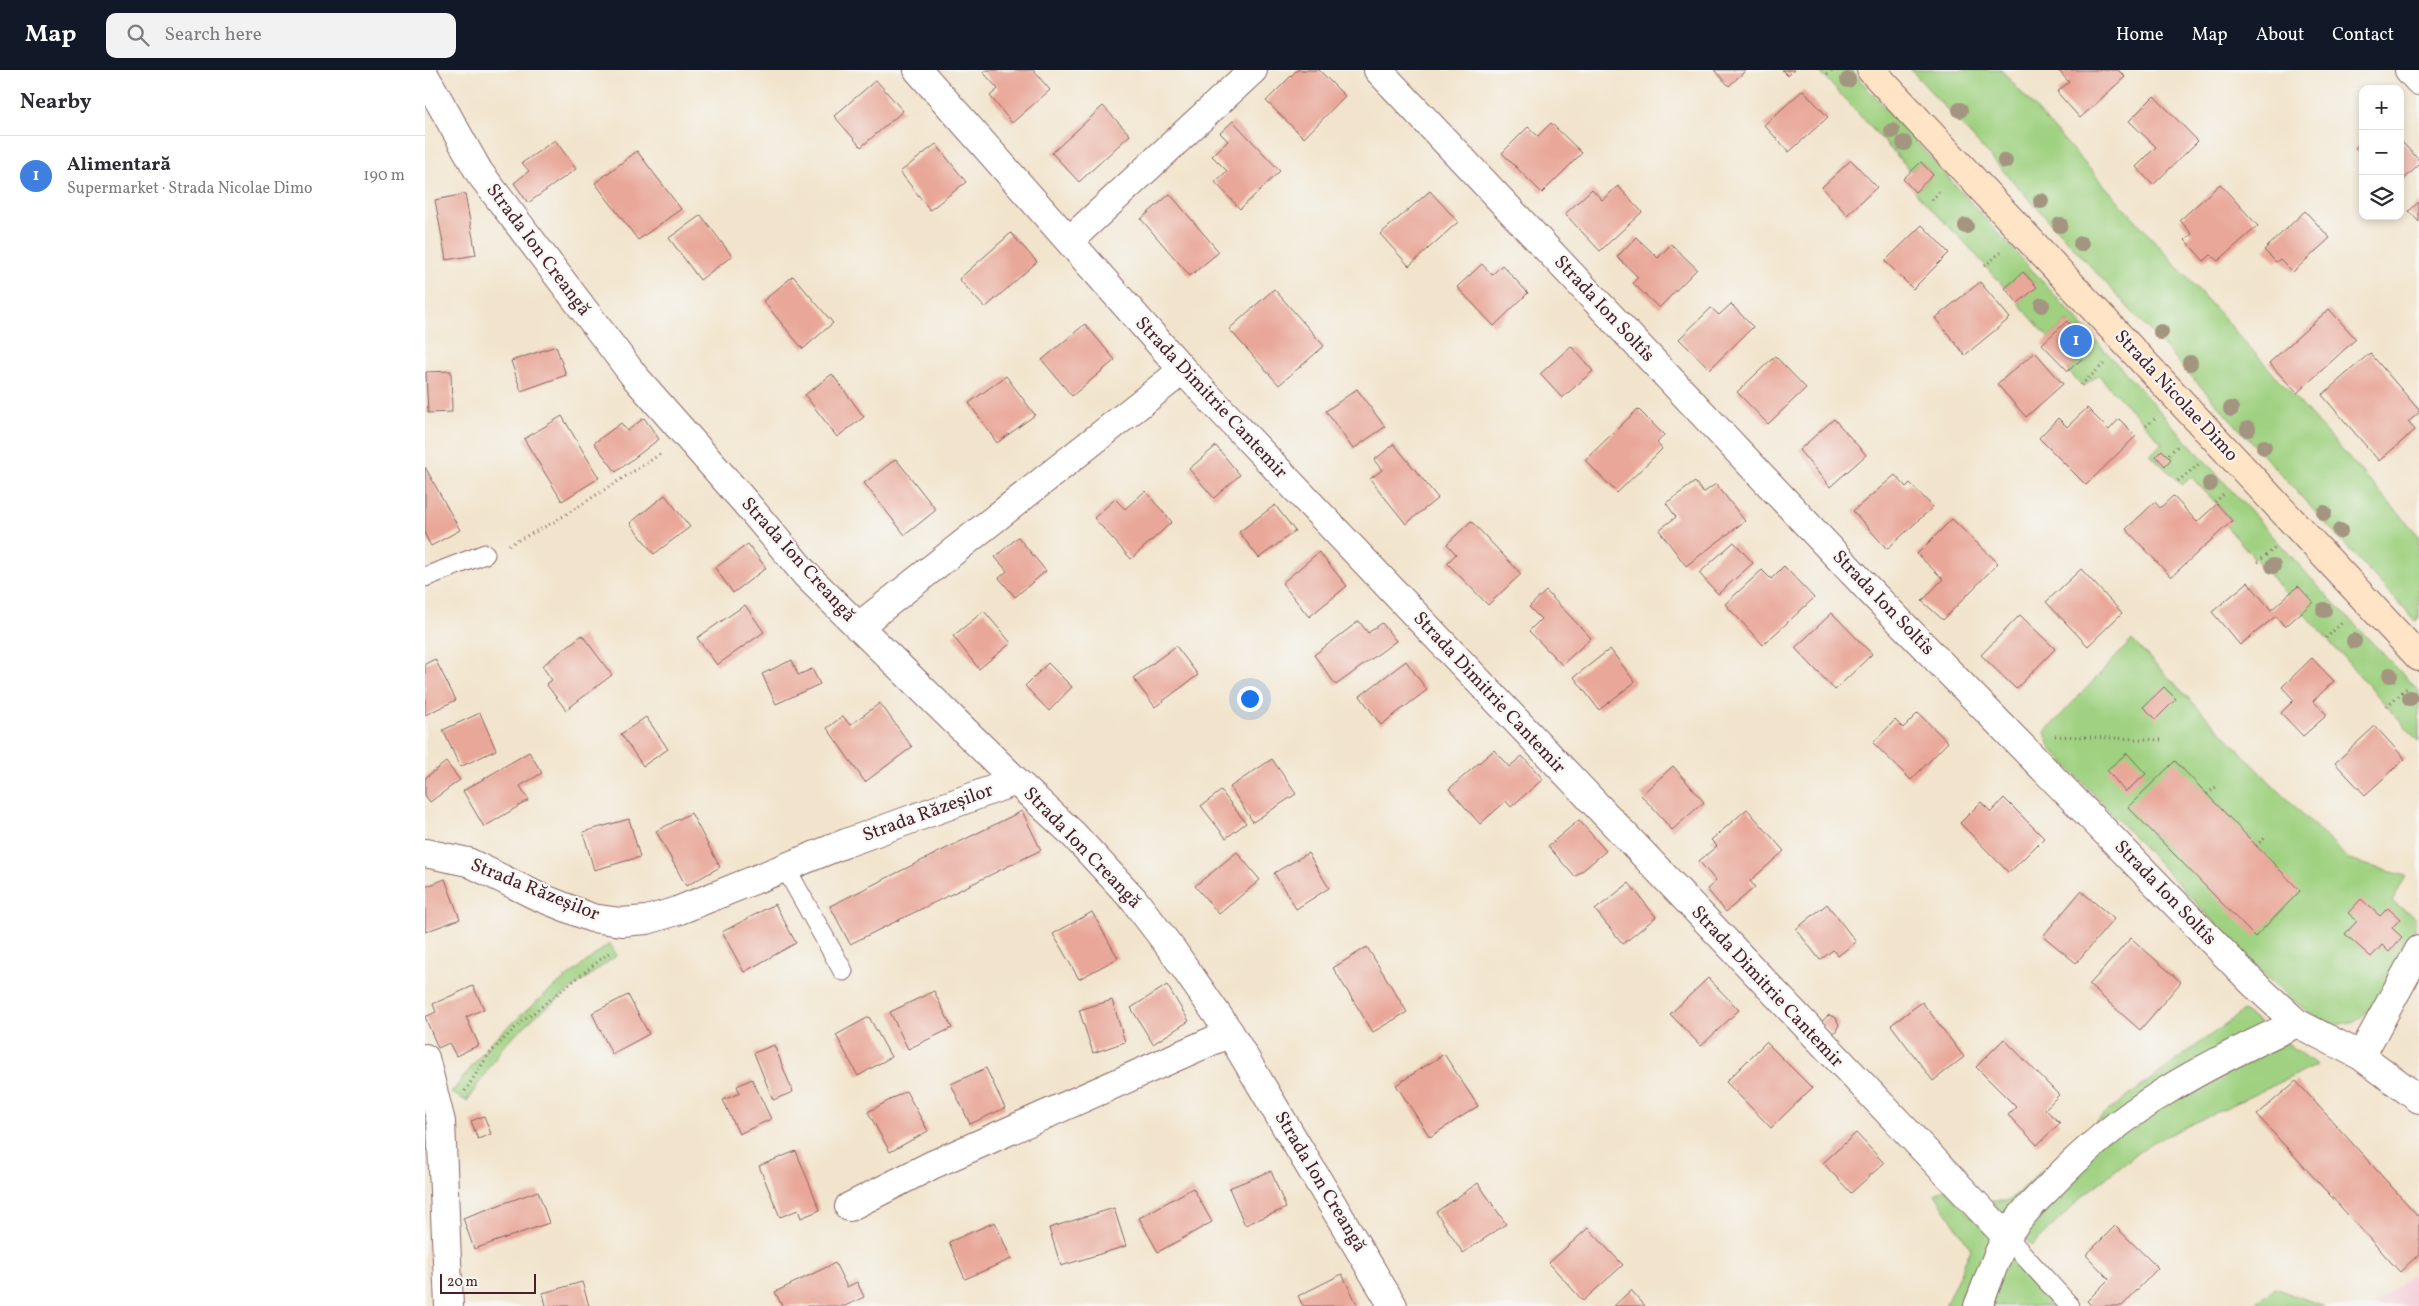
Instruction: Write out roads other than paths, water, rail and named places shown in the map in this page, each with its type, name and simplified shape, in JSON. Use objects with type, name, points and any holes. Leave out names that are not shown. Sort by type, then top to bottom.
[{"type":"street","name":"Strada Dimitrie Cantemir","points":[[918,70],[1183,370],[2007,1236]]},
{"type":"street","points":[[1070,240],[1253,70]]},
{"type":"street","name":"Strada Ion Soltîs","points":[[1377,70],[1872,593],[2254,984],[2297,1023],[2361,1056],[2419,1098]]},
{"type":"street","name":"Strada Nicolae Dimo","points":[[1871,70],[2417,662]]},
{"type":"street","points":[[2409,70],[2419,81]]},
{"type":"street","name":"Strada Ion Creangă","points":[[425,76],[479,172],[635,378],[745,502],[807,576],[1016,781],[1073,834],[1134,900],[1173,950],[1230,1033],[1393,1306]]},
{"type":"street","points":[[858,627],[1183,370]]},
{"type":"street","name":"Strada Răzeșilor","points":[[425,853],[468,862],[537,896],[592,918],[621,922],[647,920],[677,911],[785,867],[1016,781]]},
{"type":"street","points":[[2361,1056],[2419,950]]},
{"type":"street","points":[[1978,1306],[2007,1236],[2022,1216],[2055,1180],[2096,1140],[2131,1113],[2218,1060],[2297,1023]]},
{"type":"street","points":[[849,1207],[932,1165],[1230,1033]]},
{"type":"street","points":[[425,1058],[441,1122],[449,1306]]},
{"type":"lane","points":[[425,577],[485,554]]},
{"type":"lane","points":[[785,867],[843,971]]},
{"type":"lane","name":"Strada Dimitrie Cantemir","points":[[2007,1236],[2070,1306]]},
{"type":"place","name":"Alimentară","points":[[2076,341]]}]
